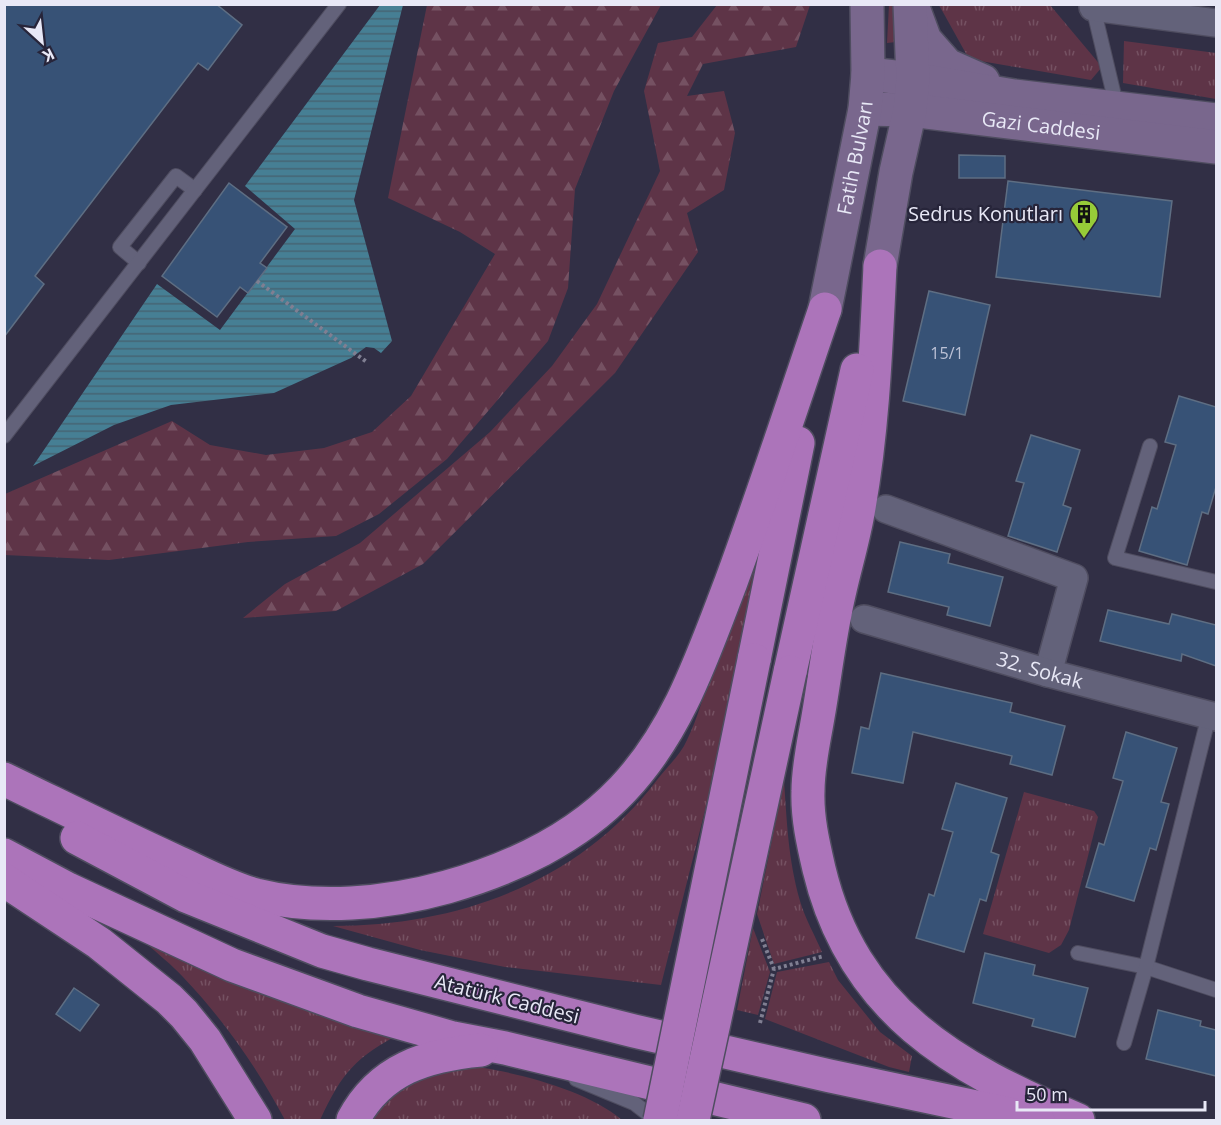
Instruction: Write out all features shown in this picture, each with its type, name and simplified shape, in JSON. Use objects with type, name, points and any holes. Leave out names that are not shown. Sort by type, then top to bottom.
[{"type":"highway","points":[[693,1120],[880,266]]},
{"type":"highway","points":[[880,266],[875,364],[864,477],[858,516],[835,614],[809,772],[808,810],[817,858],[828,903],[841,931],[877,990],[894,1011],[916,1030],[983,1076],[1024,1097],[1078,1120]]},
{"type":"highway","points":[[658,1120],[825,309]]},
{"type":"highway","points":[[4,779],[230,886],[257,895],[278,898],[344,903],[413,895],[458,884],[500,870],[572,832],[622,790],[643,767],[663,738],[679,708],[701,660],[754,520],[825,309]]},
{"type":"highway","name":"Atatürk Caddesi","points":[[4,796],[186,896],[322,951],[634,1031],[1038,1120]]},
{"type":"highway","points":[[4,855],[68,889],[232,965],[358,1011],[453,1038],[505,1048],[804,1120]]},
{"type":"highway","points":[[4,880],[99,944],[169,999],[204,1040],[255,1120]]},
{"type":"highway","points":[[353,1120],[371,1093],[384,1080],[399,1071],[422,1061],[462,1052],[505,1048]]},
{"type":"street","name":"Fatih Bulvarı","points":[[825,309],[865,109],[868,74],[867,4]]},
{"type":"street","points":[[880,266],[912,94],[911,4]]},
{"type":"street","points":[[911,4],[925,40],[946,65],[1014,96]]},
{"type":"street","points":[[1090,6],[1216,23]]},
{"type":"street","points":[[868,74],[912,94],[1014,96],[1216,120]]},
{"type":"street","name":"Gazi Caddesi","points":[[865,109],[912,94],[1216,147]]},
{"type":"street","points":[[886,509],[1074,578],[1048,673]]},
{"type":"street","name":"32. Sokak","points":[[864,620],[1048,673],[1213,716]]},
{"type":"lane","points":[[4,436],[339,4]]},
{"type":"lane","points":[[1090,6],[1117,108]]},
{"type":"lane","points":[[139,263],[120,246],[176,176],[195,190]]},
{"type":"lane","points":[[1150,446],[1115,558],[1216,582]]},
{"type":"lane","points":[[1124,1043],[1213,716]]},
{"type":"lane","points":[[1078,952],[1146,967],[1216,990]]},
{"type":"lane","points":[[505,1048],[634,1103],[658,1120]]},
{"type":"path","points":[[256,281],[368,363]]},
{"type":"path","points":[[760,1023],[774,969],[829,955]]},
{"type":"green space","points":[[427,5],[661,5],[614,91],[575,189],[568,288],[548,341],[447,459],[379,514],[336,536],[248,542],[109,560],[5,555],[5,494],[172,421],[210,445],[266,455],[324,448],[372,432],[411,396],[495,254],[460,232],[388,198]]},
{"type":"green space","points":[[717,5],[810,5],[796,47],[703,64],[687,96],[724,91],[735,133],[724,190],[687,213],[698,252],[615,373],[423,564],[336,611],[243,618],[285,584],[360,543],[490,432],[552,366],[597,304],[660,171],[644,91],[658,43],[692,37]]},
{"type":"green space","points":[[889,5],[898,5],[896,42],[887,43]]},
{"type":"green space","points":[[939,5],[1050,5],[1102,67],[1091,80],[969,59]]},
{"type":"green space","points":[[1124,41],[1216,53],[1216,99],[1123,83]]},
{"type":"green space","points":[[763,525],[719,755],[661,985],[505,967],[420,950],[333,926],[380,924],[426,918],[470,907],[513,891],[553,871],[591,846],[626,816],[674,760],[687,740]]},
{"type":"green space","points":[[784,780],[789,840],[796,885],[805,914],[822,952],[774,964],[757,914]]},
{"type":"green space","points":[[1024,792],[1094,811],[1098,817],[1069,930],[1061,945],[1049,953],[983,934]]},
{"type":"green space","points":[[753,928],[770,972],[758,1015],[737,1010]]},
{"type":"green space","points":[[146,943],[403,1032],[373,1050],[352,1067],[336,1089],[320,1120],[285,1120],[252,1064],[226,1028],[183,977]]},
{"type":"green space","points":[[829,962],[838,980],[880,1032],[912,1056],[909,1072],[889,1067],[765,1019],[777,972]]},
{"type":"green space","points":[[446,1068],[484,1068],[538,1080],[593,1101],[622,1120],[363,1120],[394,1085]]},
{"type":"water","points":[[380,5],[403,5],[354,200],[392,341],[381,353],[374,348],[366,347],[351,358],[274,393],[171,405],[114,425],[33,466],[157,284],[220,330],[295,229],[245,186]]},
{"type":"building","points":[[4,4],[216,4],[242,25],[208,70],[198,63],[35,276],[44,284],[4,337]]},
{"type":"building","points":[[959,155],[1005,156],[1005,178],[959,178]]},
{"type":"building","name":"Sedrus Konutları","points":[[1008,181],[1172,201],[1160,297],[996,277]]},
{"type":"building","points":[[229,183],[287,227],[260,263],[267,268],[248,293],[240,287],[217,317],[162,276]]},
{"type":"building","points":[[929,291],[990,305],[965,415],[903,401]]},
{"type":"building","points":[[1179,396],[1216,407],[1216,487],[1208,514],[1202,512],[1187,565],[1139,551],[1152,507],[1157,509],[1176,445],[1165,442]]},
{"type":"building","points":[[1031,435],[1080,450],[1063,505],[1071,508],[1057,552],[1008,536],[1024,483],[1016,481]]},
{"type":"building","points":[[900,542],[950,554],[948,563],[1003,577],[990,626],[947,615],[949,607],[888,592]]},
{"type":"building","points":[[1108,610],[1169,624],[1172,614],[1216,625],[1216,666],[1182,654],[1181,661],[1100,641]]},
{"type":"building","points":[[881,673],[1012,703],[1010,712],[1065,726],[1052,775],[1010,764],[1012,756],[913,732],[903,783],[852,773],[861,727],[869,729]]},
{"type":"building","points":[[1126,732],[1177,748],[1161,802],[1169,804],[1156,850],[1150,848],[1134,901],[1086,887],[1099,843],[1104,845],[1123,781],[1113,778]]},
{"type":"building","points":[[956,783],[1007,798],[991,852],[999,855],[986,901],[980,899],[964,952],[916,938],[929,894],[934,896],[953,832],[942,829]]},
{"type":"building","points":[[985,953],[1035,965],[1033,975],[1088,988],[1075,1037],[1032,1026],[1034,1019],[973,1003]]},
{"type":"building","points":[[74,988],[99,1005],[80,1031],[56,1014]]},
{"type":"building","points":[[1158,1010],[1201,1021],[1200,1026],[1216,1030],[1216,1076],[1146,1059]]},
{"type":"place","name":"Sedrus Konutları","points":[[1084,240]]}]
